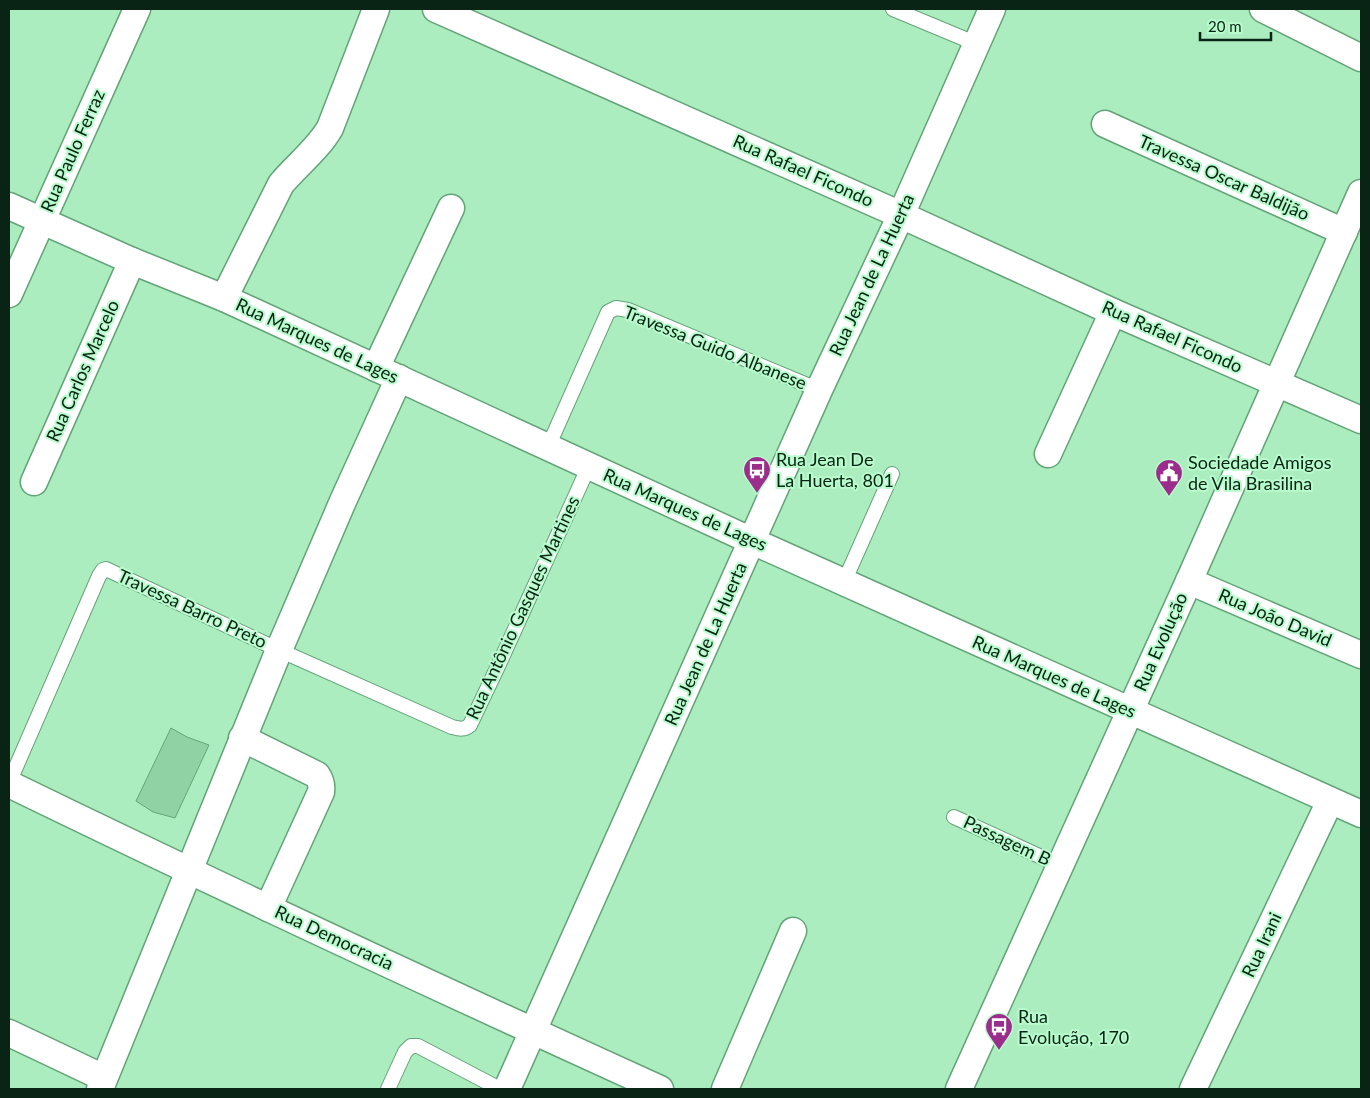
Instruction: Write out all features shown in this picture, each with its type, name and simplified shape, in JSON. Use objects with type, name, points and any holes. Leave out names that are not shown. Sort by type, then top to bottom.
[{"type":"street","name":"Rua Paulo Ferraz","points":[[9,294],[137,9]]},
{"type":"street","points":[[224,298],[281,184],[324,138],[330,128],[376,9]]},
{"type":"street","name":"Rua Rafael Ficondo","points":[[436,9],[901,215],[1113,312],[1361,420]]},
{"type":"street","name":"Rua Jean de La Huerta","points":[[507,1089],[819,390],[901,215],[992,9]]},
{"type":"street","points":[[1263,9],[1361,58]]},
{"type":"street","name":"Travessa Oscar Baldijão","points":[[1105,124],[1344,232]]},
{"type":"street","name":"Rua Evolução","points":[[959,1089],[1061,866],[1361,194]]},
{"type":"street","name":"Rua Marques de Lages","points":[[9,206],[224,298],[752,541],[1361,814]]},
{"type":"street","points":[[9,1033],[102,1084],[242,738],[339,510],[387,373],[451,208]]},
{"type":"street","name":"Rua Carlos Marcelo","points":[[34,482],[132,260]]},
{"type":"street","points":[[1048,454],[1113,312]]},
{"type":"street","name":"Rua João David","points":[[1189,581],[1361,655]]},
{"type":"street","points":[[242,738],[317,775],[322,786],[321,792],[268,908]]},
{"type":"street","name":"Rua Democracia","points":[[9,783],[188,871],[533,1032],[660,1089]]},
{"type":"street","name":"Rua Irani","points":[[1193,1089],[1330,800]]},
{"type":"street","points":[[725,1089],[793,931]]},
{"type":"lane","points":[[893,9],[977,44]]},
{"type":"lane","name":"Travessa Guido Albanese","points":[[548,447],[608,312],[616,308],[628,310],[819,390]]},
{"type":"lane","name":"Rua Antônio Gasques Martines","points":[[279,650],[452,727],[466,728],[470,725],[500,662],[589,466]]},
{"type":"lane","points":[[844,582],[892,474]]},
{"type":"lane","name":"Travessa Barro Preto","points":[[9,783],[99,576],[104,569],[279,650]]},
{"type":"lane","name":"Passagem B","points":[[954,817],[1061,866]]},
{"type":"lane","points":[[388,1089],[405,1052],[411,1046],[418,1046],[500,1089]]},
{"type":"building","points":[[171,728],[187,737],[209,745],[175,818],[153,812],[136,801]]},
{"type":"place","name":"Rua Jean De La Huerta, 801","points":[[757,494]]},
{"type":"place","name":"Sociedade Amigos de Vila Brasilina","points":[[1169,497]]},
{"type":"place","name":"Rua Evolução, 170","points":[[999,1051]]}]
